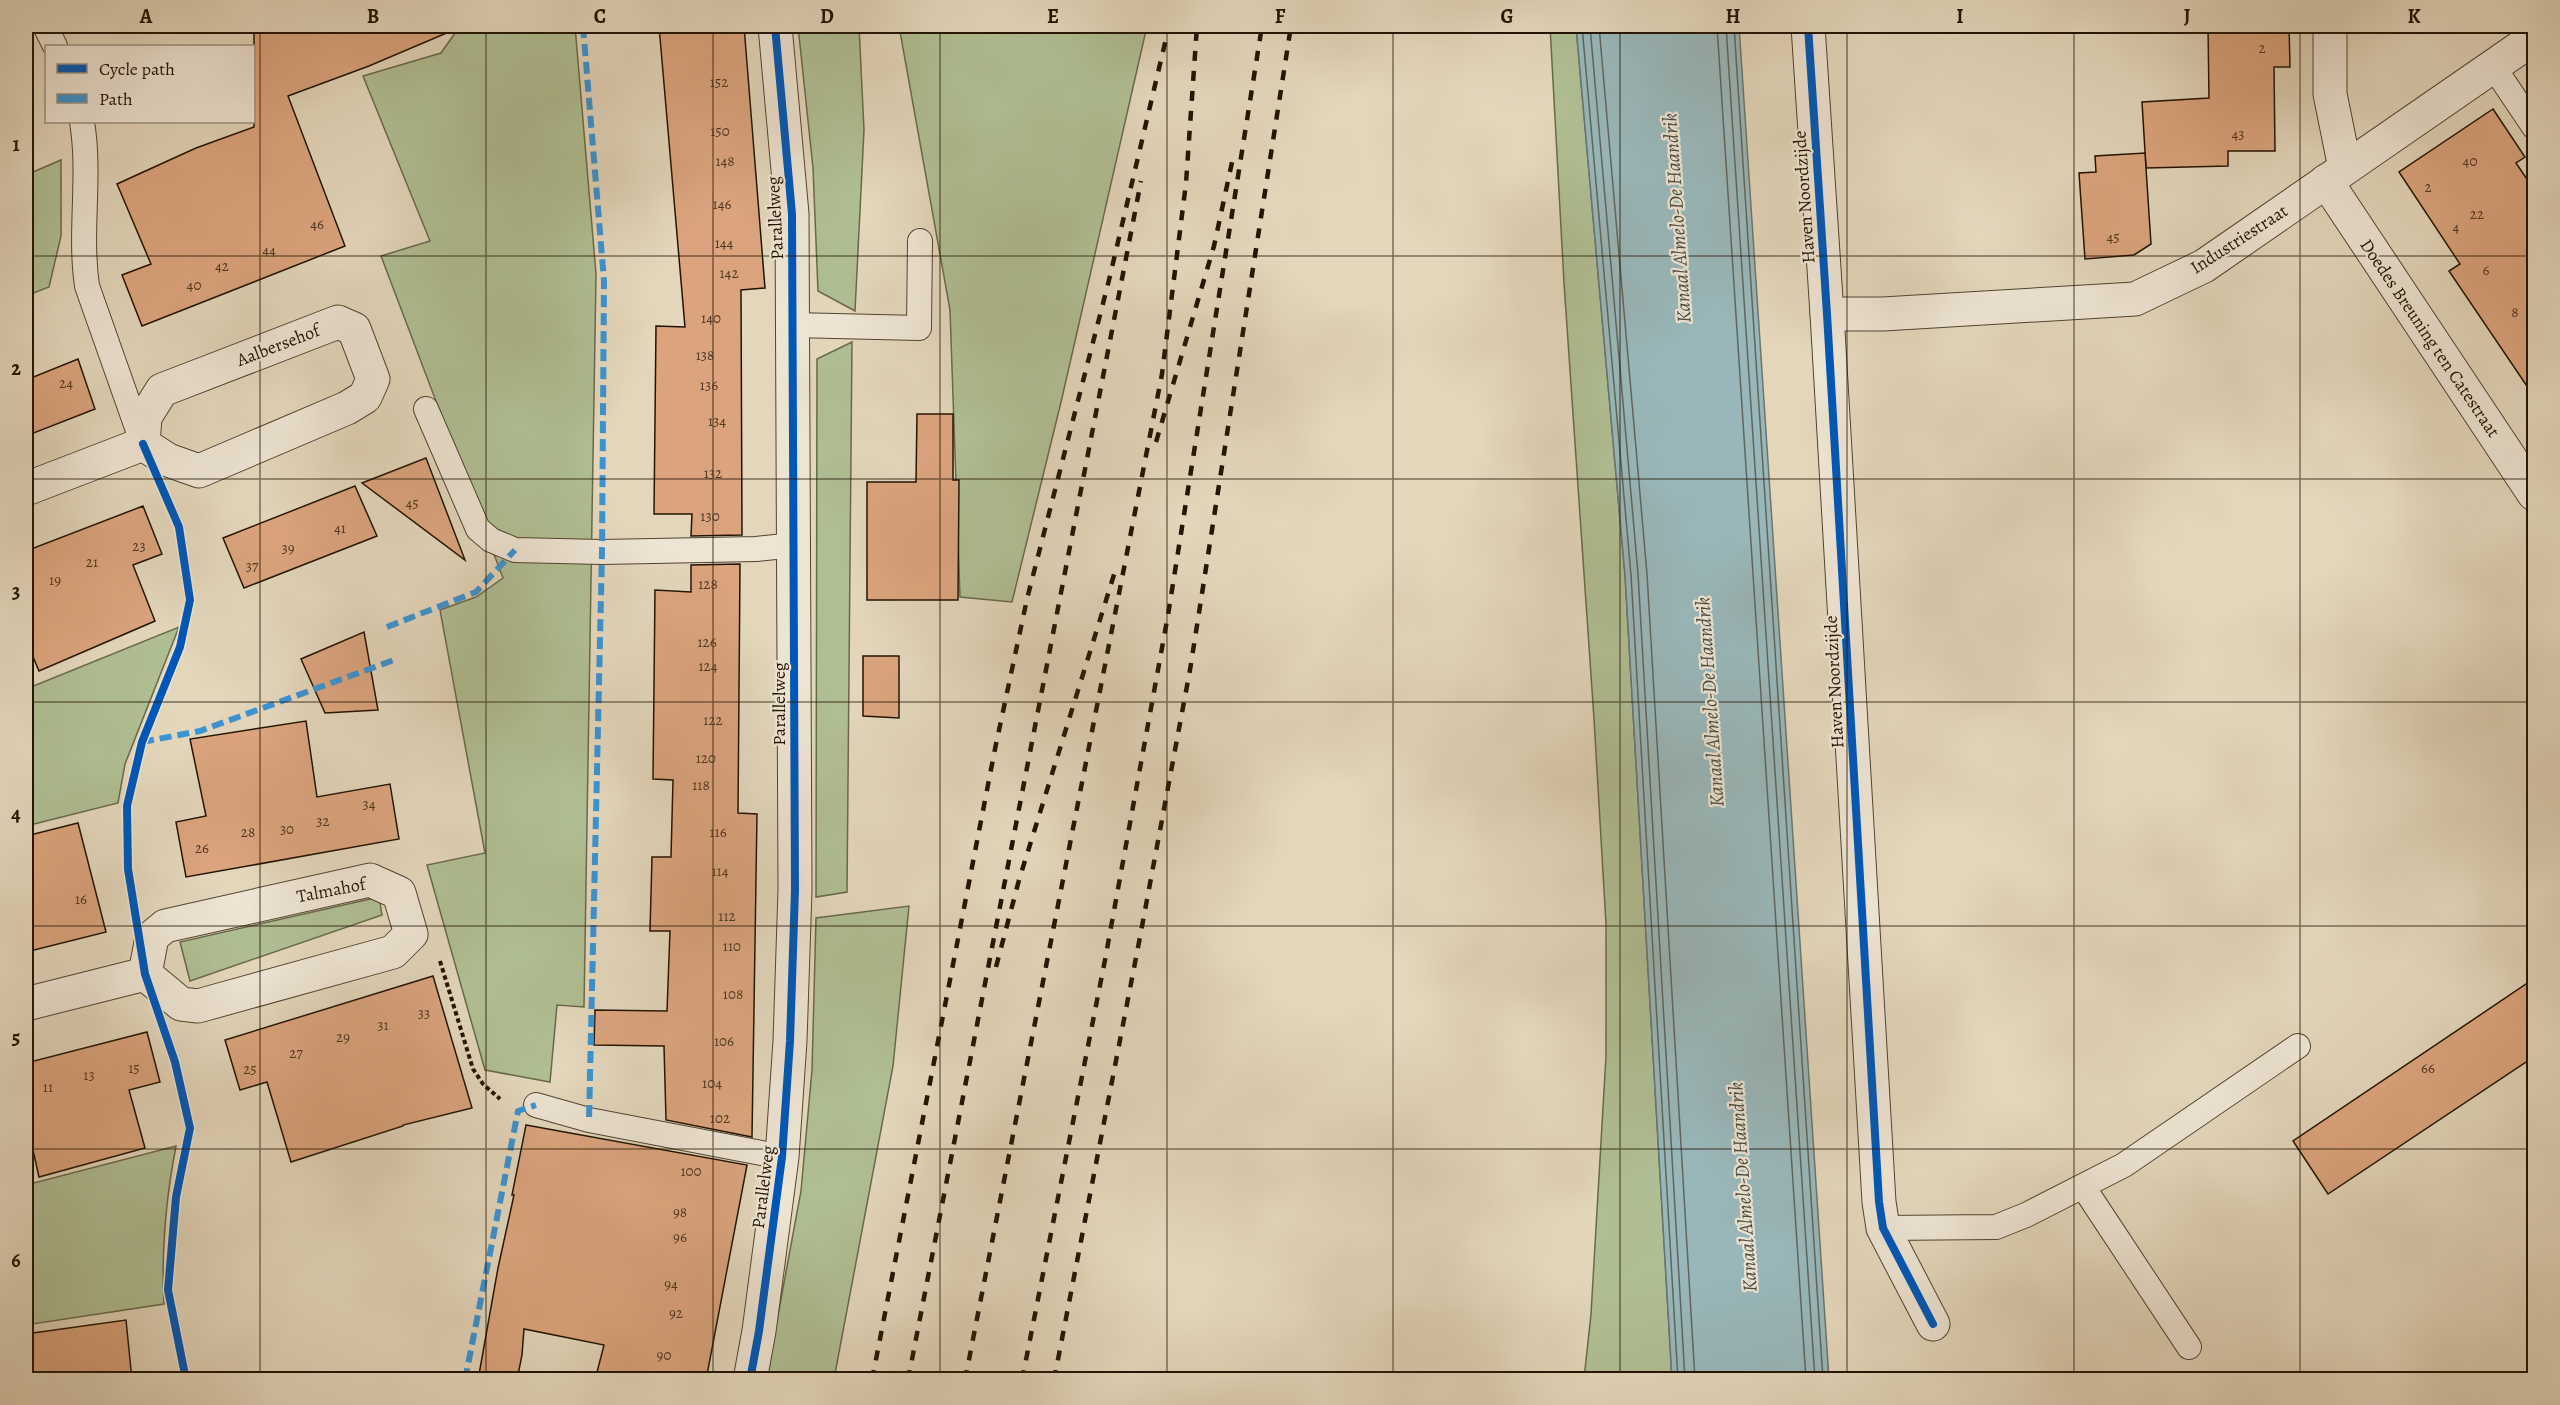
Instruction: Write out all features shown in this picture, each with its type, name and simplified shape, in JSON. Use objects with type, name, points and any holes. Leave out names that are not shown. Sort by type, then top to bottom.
[{"type":"street","name":"Parallelweg","points":[[750,1380],[759,1331],[782,1157],[790,1041],[795,890],[792,214],[775,26]]},
{"type":"street","name":"Haven Noordzijde","points":[[1808,26],[1878,1190],[1883,1228],[1933,1324]]},
{"type":"street","points":[[2330,26],[2330,94],[2336,174]]},
{"type":"street","name":"Industriestraat","points":[[1827,314],[1883,314],[2135,299],[2204,266],[2535,38]]},
{"type":"street","name":"Doedes Breuning ten Catestraat","points":[[2336,174],[2535,494]]},
{"type":"street","name":"Aalbersehof","points":[[338,322],[354,329],[373,379],[365,397],[346,408],[199,471],[168,460],[143,444],[145,417],[162,390],[338,322]]},
{"type":"street","points":[[26,489],[143,444]]},
{"type":"street","name":"Talmahof","points":[[145,974],[152,937],[165,926],[370,880],[399,893],[411,934]]},
{"type":"street","points":[[26,1004],[145,974],[181,1004],[198,1006],[393,952],[411,934]]},
{"type":"lane","points":[[45,26],[54,45]]},
{"type":"lane","points":[[2493,66],[2535,127]]},
{"type":"lane","points":[[81,123],[87,150],[84,266],[87,286],[143,444]]},
{"type":"lane","points":[[793,324],[919,328],[920,241]]},
{"type":"lane","points":[[426,409],[478,529],[491,540],[515,550],[602,552],[756,549],[794,545]]},
{"type":"lane","points":[[1883,1228],[1996,1227],[2084,1188],[2124,1166],[2298,1046]]},
{"type":"lane","points":[[536,1105],[589,1120],[782,1157]]},
{"type":"lane","points":[[2084,1188],[2189,1347]]},
{"type":"path","points":[[411,934],[436,948],[473,1069],[483,1084],[503,1102],[536,1105]]},
{"type":"green space","points":[[460,26],[575,26],[596,274],[584,1007],[557,1005],[550,1082],[485,1070],[427,865],[485,853],[440,610],[476,597],[503,578],[381,256],[430,241],[363,76],[441,53]]},
{"type":"green space","points":[[798,26],[859,26],[864,130],[855,311],[818,291],[813,168]]},
{"type":"green space","points":[[899,26],[1147,26],[1062,398],[1012,602],[960,597],[950,310]]},
{"type":"green space","points":[[1550,26],[1576,26],[1625,575],[1672,1379],[1584,1379],[1591,1314],[1606,1056],[1606,924],[1564,283]]},
{"type":"green space","points":[[61,160],[61,236],[49,287],[26,296],[26,175]]},
{"type":"green space","points":[[852,342],[847,892],[816,897],[817,359]]},
{"type":"green space","points":[[179,627],[125,764],[118,803],[26,826],[26,689]]},
{"type":"green space","points":[[379,897],[382,915],[190,981],[180,942]]},
{"type":"green space","points":[[909,906],[893,1066],[834,1379],[766,1380],[801,1191],[812,1070],[816,918]]},
{"type":"green space","points":[[176,1146],[165,1225],[164,1304],[26,1325],[26,1185]]},
{"type":"water","name":"Kanaal Almelo-De Haandrik","points":[[1576,26],[1739,26],[1829,1379],[1672,1379],[1625,575]]},
{"type":"building","points":[[254,26],[463,26],[369,66],[288,96],[345,246],[142,326],[122,275],[151,264],[117,184],[196,148],[254,127]]},
{"type":"building","points":[[659,26],[744,26],[765,288],[741,290],[742,535],[691,536],[692,514],[654,514],[656,326],[685,327]]},
{"type":"building","points":[[2208,26],[2289,26],[2290,67],[2274,67],[2275,151],[2228,151],[2228,166],[2146,168],[2142,102],[2209,98]]},
{"type":"building","points":[[2493,109],[2525,157],[2516,163],[2535,191],[2535,398],[2449,271],[2460,264],[2399,172]]},
{"type":"building","points":[[2145,153],[2151,244],[2134,255],[2085,259],[2079,173],[2096,172],[2095,156]]},
{"type":"building","points":[[78,359],[95,409],[26,436],[26,380]]},
{"type":"building","points":[[917,414],[953,414],[953,480],[959,480],[958,600],[867,600],[867,482],[916,482]]},
{"type":"building","points":[[426,458],[465,560],[362,483]]},
{"type":"building","points":[[355,486],[377,536],[244,588],[223,538]]},
{"type":"building","points":[[143,506],[162,554],[133,565],[155,621],[39,671],[26,640],[26,551]]},
{"type":"building","points":[[740,564],[738,813],[757,814],[752,1137],[666,1120],[664,1046],[594,1045],[595,1010],[667,1011],[670,931],[650,931],[652,857],[671,857],[673,780],[653,779],[655,590],[691,592],[691,565]]},
{"type":"building","points":[[364,632],[378,710],[325,713],[301,659]]},
{"type":"building","points":[[863,656],[899,656],[899,718],[863,716]]},
{"type":"building","points":[[306,721],[317,797],[390,784],[399,839],[186,877],[176,822],[206,816],[190,739]]},
{"type":"building","points":[[78,823],[106,932],[26,952],[26,836]]},
{"type":"building","points":[[433,976],[472,1108],[403,1125],[291,1162],[267,1082],[240,1090],[225,1040]]},
{"type":"building","points":[[2535,978],[2535,1056],[2328,1194],[2293,1141]]},
{"type":"building","points":[[147,1032],[160,1082],[129,1090],[145,1148],[39,1177],[26,1119],[26,1063]]},
{"type":"building","points":[[526,1125],[747,1165],[706,1380],[595,1380],[604,1345],[524,1329],[517,1380],[478,1380]]},
{"type":"building","points":[[126,1320],[132,1380],[26,1380],[26,1334]]},
{"type":"railway","points":[[872,1380],[995,749],[1027,599],[1109,280],[1169,26]]},
{"type":"railway","points":[[965,1380],[1162,374],[1186,183],[1197,26]]},
{"type":"railway","points":[[1022,1380],[1105,960],[1168,615],[1262,26]]},
{"type":"railway","points":[[1054,1380],[1190,670],[1291,26]]},
{"type":"railway","points":[[1156,442],[1214,246],[1234,153]]},
{"type":"railway","points":[[908,1380],[1141,181]]},
{"type":"railway","points":[[996,967],[1019,880],[1117,565]]},
{"type":"marked path","points":[[583,26],[604,281],[602,552],[589,1120]]},
{"type":"marked path","points":[[387,627],[476,592],[515,550]]},
{"type":"marked path","points":[[142,742],[200,731],[394,660]]},
{"type":"marked path","points":[[465,1380],[518,1111],[536,1105]]},
{"type":"cycle path","points":[[750,1380],[759,1331],[782,1157],[790,1041],[795,890],[792,214],[775,26]]},
{"type":"cycle path","points":[[1808,26],[1879,1202],[1883,1228],[1933,1324]]},
{"type":"cycle path","points":[[143,444],[179,527],[190,600],[180,647],[142,742],[127,806],[128,869],[145,974],[175,1062],[190,1128],[176,1197],[168,1290],[186,1380]]}]
